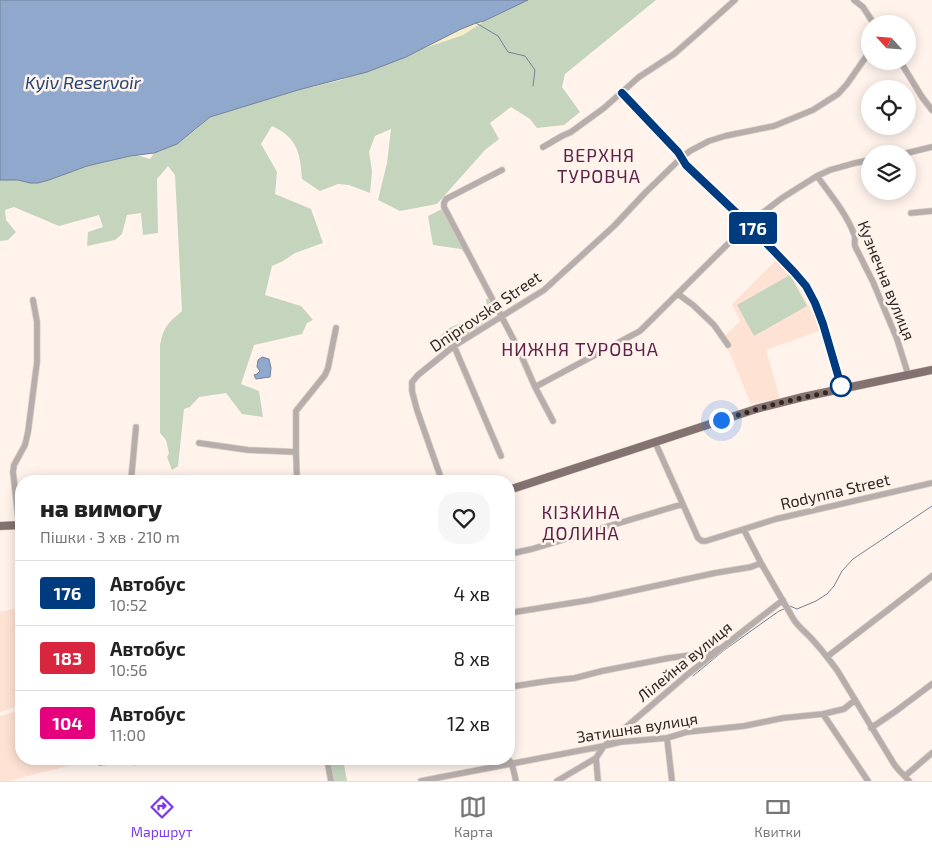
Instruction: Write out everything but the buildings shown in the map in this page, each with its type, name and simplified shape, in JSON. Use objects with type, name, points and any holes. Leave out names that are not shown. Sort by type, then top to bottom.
[{"type":"main road","points":[[515,488],[756,409],[932,370]]},
{"type":"main road","points":[[0,526],[15,525]]},
{"type":"street","points":[[543,147],[571,132],[604,108],[639,77],[674,54],[734,0]]},
{"type":"street","points":[[857,1],[868,15]]},
{"type":"street","name":"Dniprovska Street","points":[[440,475],[419,418],[412,391],[412,382],[418,375],[454,346],[544,290],[614,226],[645,193],[690,151],[709,141],[774,126],[813,110],[838,94],[861,64]]},
{"type":"street","points":[[906,70],[932,110]]},
{"type":"street","points":[[622,93],[678,152],[686,165],[748,224],[806,286],[823,324],[842,389]]},
{"type":"street","points":[[916,151],[932,147]]},
{"type":"street","points":[[536,387],[640,331],[748,224],[765,210],[817,176],[830,170],[861,162]]},
{"type":"street","points":[[502,170],[446,199],[444,207],[518,348],[553,421]]},
{"type":"street","name":"Кузнечна вулиця","points":[[817,176],[845,215],[855,236],[855,246],[873,282],[897,339],[908,374]]},
{"type":"street","points":[[911,212],[932,211]]},
{"type":"street","points":[[678,294],[714,325],[728,345]]},
{"type":"street","points":[[15,487],[14,465],[28,432],[37,362],[37,322],[33,300]]},
{"type":"street","points":[[297,475],[296,411],[325,375],[336,328]]},
{"type":"street","points":[[454,346],[502,456]]},
{"type":"street","points":[[132,475],[136,427]]},
{"type":"street","points":[[515,552],[683,504],[655,442]]},
{"type":"street","points":[[199,443],[248,450],[296,452]]},
{"type":"street","name":"Rodynna Street","points":[[683,504],[698,538],[706,541],[776,519],[932,483]]},
{"type":"street","points":[[744,530],[761,563],[798,625],[828,656],[900,772],[907,778],[932,753]]},
{"type":"street","points":[[515,613],[590,600],[751,567],[761,563]]},
{"type":"street","points":[[828,656],[932,576]]},
{"type":"street","name":"Лілейна вулиця","points":[[557,781],[596,758],[604,746],[688,674],[783,600]]},
{"type":"street","points":[[515,686],[548,680],[575,678],[669,658],[700,654],[721,648]]},
{"type":"street","points":[[871,728],[932,684]]},
{"type":"street","name":"Затишна вулиця","points":[[515,760],[620,742],[667,738],[687,732],[824,714],[844,709],[855,700]]},
{"type":"street","points":[[824,714],[868,781]]},
{"type":"street","points":[[667,738],[672,781]]},
{"type":"street","points":[[596,758],[598,781]]},
{"type":"street","points":[[328,765],[330,781]]},
{"type":"street","name":"Затишна вулиця","points":[[421,781],[492,765]]},
{"type":"street","points":[[511,765],[516,781]]},
{"type":"shaded area","points":[[778,258],[790,272],[822,330],[766,350],[780,398],[751,404],[728,349],[721,340],[740,321],[732,304]]},
{"type":"shaded area","points":[[15,608],[15,707],[0,712],[0,612]]},
{"type":"shaded area","points":[[15,712],[15,765],[71,765],[9,781],[0,781],[0,716]]},
{"type":"green space","points":[[528,0],[656,0],[565,74],[562,87],[580,112],[564,125],[537,128],[530,119],[511,107],[490,123],[499,139],[485,150],[437,204],[400,211],[378,200],[387,163],[391,129],[375,136],[369,152],[372,171],[370,193],[349,185],[338,184],[320,191],[302,179],[296,147],[287,136],[272,126],[261,144],[277,172],[275,194],[311,209],[323,243],[295,253],[272,266],[265,295],[301,306],[313,320],[307,323],[302,334],[254,345],[241,384],[259,391],[263,417],[242,414],[226,393],[199,397],[190,407],[184,409],[178,466],[172,470],[167,457],[169,453],[166,440],[160,433],[160,345],[167,325],[182,311],[175,175],[168,166],[157,179],[158,233],[143,235],[141,213],[127,215],[122,234],[115,240],[87,246],[88,232],[103,227],[99,215],[59,226],[14,207],[5,210],[6,220],[16,232],[8,240],[0,241],[0,180],[38,183],[87,166],[130,156],[137,155],[150,159],[154,153],[177,144],[210,117],[298,90],[341,80],[405,57],[427,47],[463,35],[484,21]]},
{"type":"green space","points":[[442,209],[467,254],[461,249],[433,245],[428,216]]},
{"type":"green space","points":[[790,275],[807,306],[754,336],[737,305]]},
{"type":"green space","points":[[490,298],[496,309],[491,312],[493,317],[444,349],[432,345],[447,329],[487,311],[486,299]]},
{"type":"green space","points":[[331,765],[344,765],[347,781],[333,781]]},
{"type":"sand","points":[[484,21],[463,35],[427,47],[462,29]]},
{"type":"water","name":"Kyiv Reservoir","points":[[0,0],[528,0],[484,21],[459,30],[406,57],[367,72],[298,90],[210,117],[177,144],[154,153],[130,156],[87,166],[49,180],[30,183],[18,180],[0,180]]},
{"type":"water","points":[[262,357],[269,359],[270,377],[256,379],[254,375],[260,371],[257,367],[258,360]]},
{"type":"waterway","points":[[476,23],[498,36],[508,52],[525,56],[535,70],[533,86]]},
{"type":"waterway","points":[[790,606],[797,609],[827,594],[842,571],[853,559],[932,506]]},
{"type":"waterway","points":[[693,676],[723,651],[784,609]]},
{"type":"bus line","name":"176","points":[[622,93],[678,152],[686,165],[748,224],[806,286],[823,324],[842,389]]},
{"type":"district","name":"ВЕРХНЯ ТУРОВЧА","points":[[599,165]]},
{"type":"district","name":"НИЖНЯ ТУРОВЧА","points":[[580,349]]},
{"type":"district","name":"КІЗКИНА ДОЛИНА","points":[[581,522]]},
{"type":"route","points":[[721,420],[779,403],[842,389],[841,386]]}]
